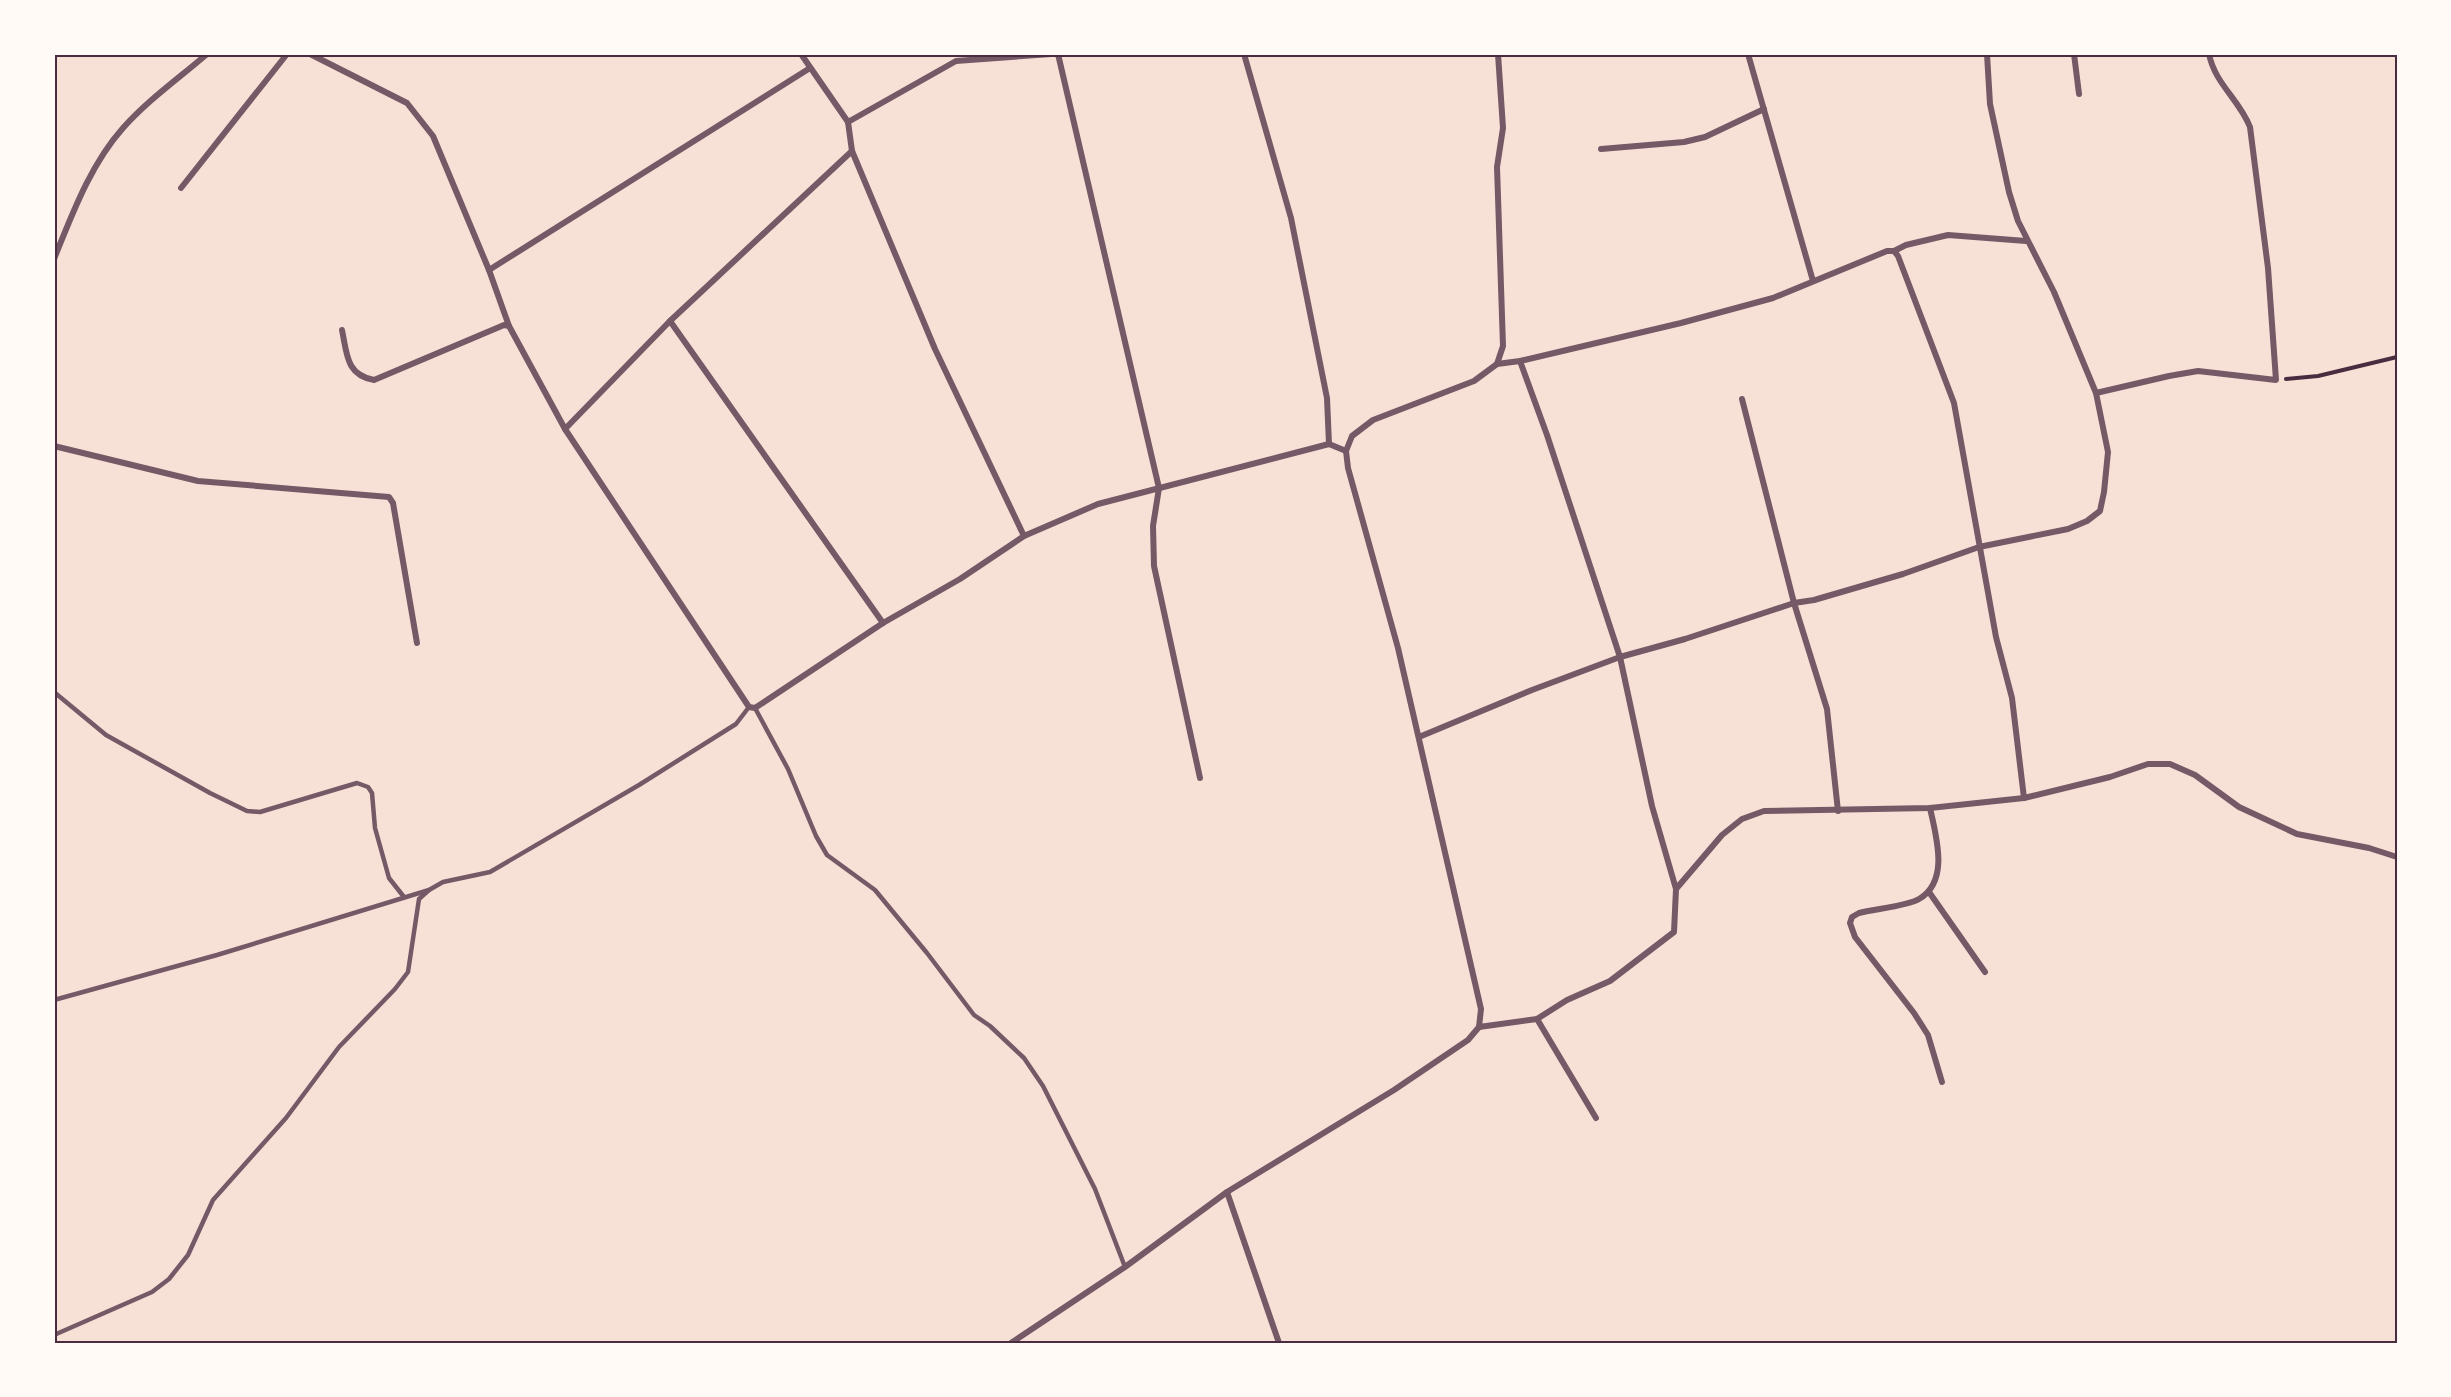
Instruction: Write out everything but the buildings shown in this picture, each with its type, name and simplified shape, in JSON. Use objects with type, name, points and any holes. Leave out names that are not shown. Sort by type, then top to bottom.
[{"type":"street","points":[[54,260],[81,195],[121,130],[148,102],[207,54]]},
{"type":"street","points":[[181,188],[287,54]]},
{"type":"street","points":[[310,54],[407,103],[421,118],[433,136],[510,326],[565,429],[752,707],[883,623],[960,579],[1024,536],[1098,504],[1329,444],[1346,451]]},
{"type":"street","points":[[801,54],[848,122],[852,151],[935,349],[1024,536]]},
{"type":"street","points":[[848,122],[956,61],[1051,54]]},
{"type":"street","points":[[1058,54],[1159,488],[1153,526],[1154,566],[1200,778]]},
{"type":"street","points":[[1244,54],[1290,218],[1304,280],[1327,398],[1329,444]]},
{"type":"street","points":[[1497,364],[1503,346],[1497,167],[1503,128],[1498,54]]},
{"type":"street","points":[[1748,54],[1813,281]]},
{"type":"street","points":[[1419,737],[1532,690],[1620,657],[1685,639],[1794,603],[1814,600],[1892,577],[1979,547],[2068,529],[2087,521],[2100,511],[2108,452],[2096,393],[2054,292],[2018,221],[2006,182],[1990,104],[1986,54]]},
{"type":"street","points":[[2074,54],[2079,94]]},
{"type":"street","points":[[2096,393],[2198,371],[2276,380],[2268,268],[2250,127],[2240,107],[2213,72],[2209,54]]},
{"type":"street","points":[[489,270],[810,68]]},
{"type":"street","points":[[1601,149],[1695,139],[1764,109]]},
{"type":"street","points":[[565,429],[670,321],[852,151]]},
{"type":"street","points":[[1011,1343],[1125,1267],[1227,1192],[1394,1090],[1468,1040],[1479,1027],[1481,1009],[1419,737],[1398,648],[1348,468],[1346,451],[1352,436],[1373,420],[1474,381],[1497,364],[1520,361],[1681,323],[1773,298],[1906,245],[1948,235],[2026,240]]},
{"type":"street","points":[[1894,251],[1898,256],[1954,403],[1995,638],[2012,698],[2024,798]]},
{"type":"street","points":[[670,321],[883,623]]},
{"type":"street","points":[[342,330],[348,361],[356,373],[374,380],[504,325],[510,326]]},
{"type":"street","points":[[1479,1027],[1537,1018],[1567,1000],[1610,981],[1674,932],[1676,889],[1652,806],[1620,657],[1547,435],[1520,361]]},
{"type":"street","points":[[1742,399],[1794,603],[1827,709],[1838,811]]},
{"type":"street","points":[[54,446],[198,481],[389,497],[393,503],[417,643]]},
{"type":"street","points":[[1676,889],[1722,835],[1742,819],[1764,811],[1930,808],[2024,798],[2110,777],[2148,764],[2170,764],[2195,775],[2239,807],[2296,834],[2369,848],[2397,857]]},
{"type":"street","points":[[1930,808],[1939,870],[1935,884],[1918,900],[1859,913],[1852,916],[1850,923],[1855,937],[1914,1013],[1928,1035],[1942,1082]]},
{"type":"street","points":[[1929,892],[1985,972]]},
{"type":"street","points":[[1537,1018],[1596,1118]]},
{"type":"street","points":[[1227,1192],[1279,1343]]},
{"type":"lane","points":[[54,692],[106,735],[247,811],[260,812],[357,783],[368,787],[372,794],[375,828],[389,878],[404,897]]},
{"type":"lane","points":[[54,1335],[152,1292],[169,1279],[188,1255],[213,1200],[286,1118],[339,1047],[395,989],[408,972],[419,899],[429,890],[443,882],[490,872],[639,785],[736,724],[752,707],[788,768],[816,836],[827,855],[874,890],[927,953],[974,1015],[990,1026],[1024,1058],[1043,1086],[1095,1189],[1125,1267]]},
{"type":"lane","points":[[54,1000],[217,955],[429,890]]},
{"type":"path","points":[[2276,380],[2318,376],[2397,357]]}]
